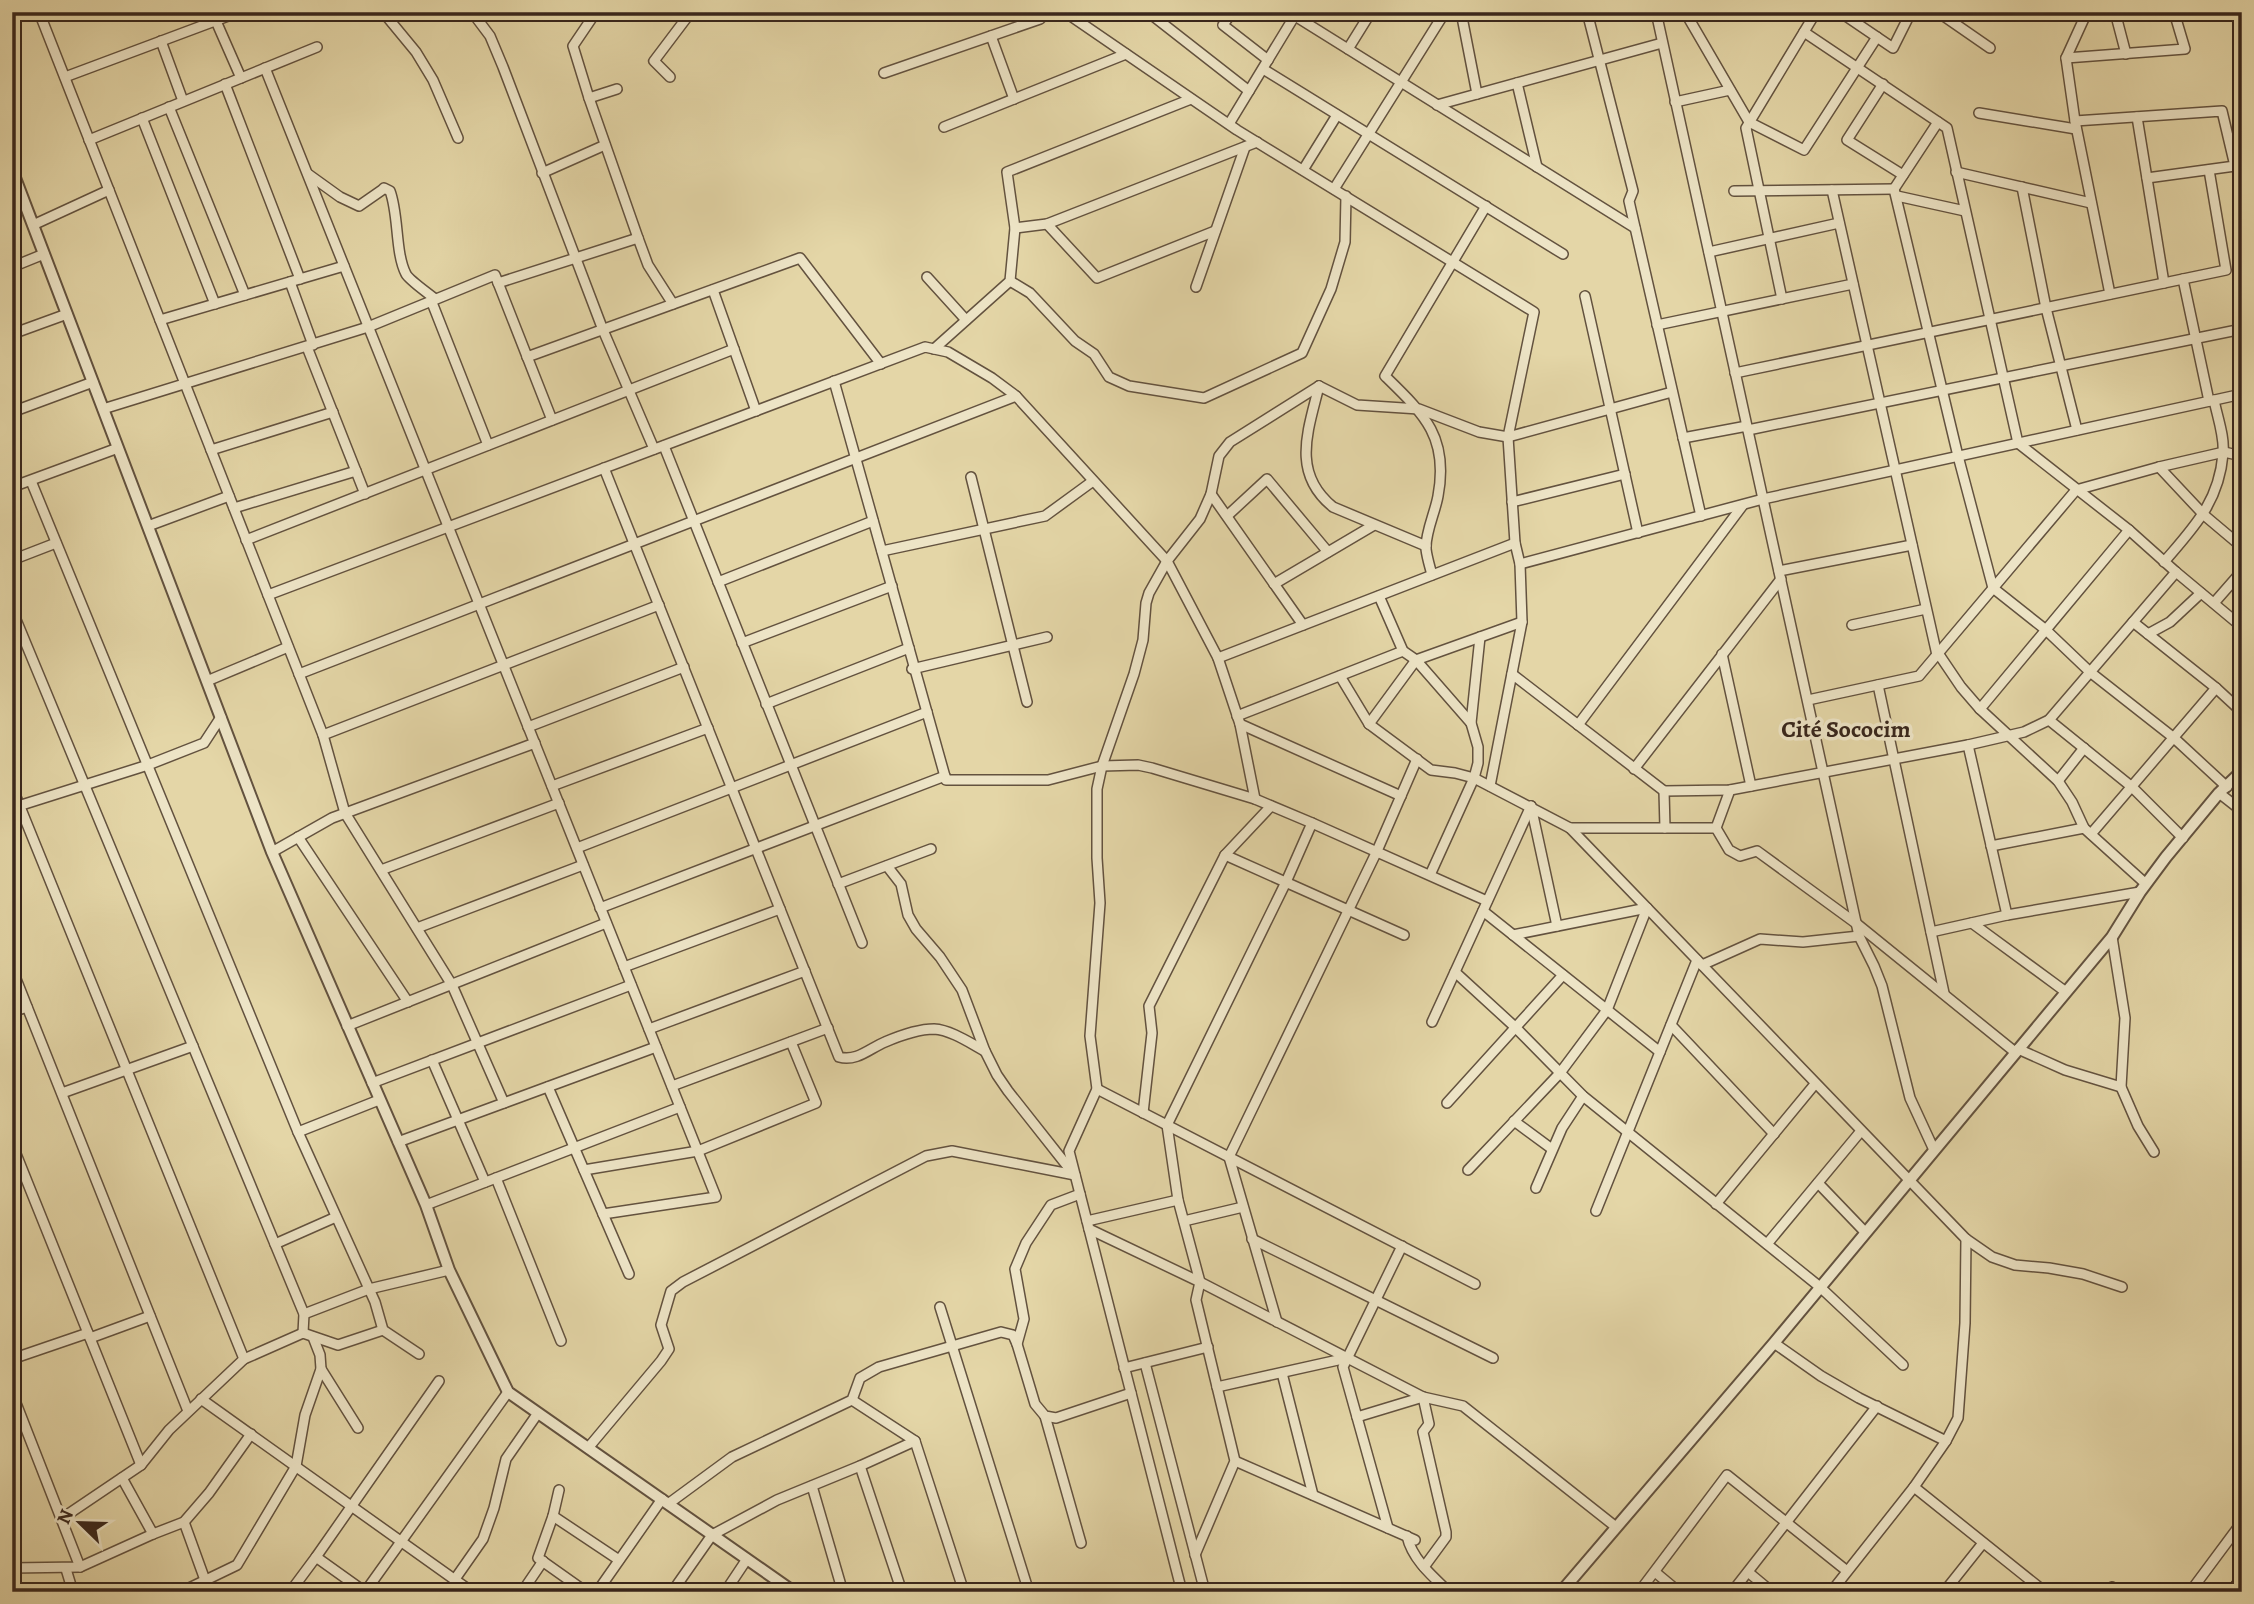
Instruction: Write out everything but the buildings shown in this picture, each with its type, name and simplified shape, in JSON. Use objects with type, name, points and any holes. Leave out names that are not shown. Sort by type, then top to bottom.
[{"type":"highway","points":[[2235,1592],[2242,1583]]},
{"type":"street","points":[[12,19],[29,12]]},
{"type":"street","points":[[39,12],[323,735],[345,813],[452,985],[504,1103]]},
{"type":"street","points":[[65,76],[161,41],[214,17],[239,12]]},
{"type":"street","points":[[383,12],[416,52],[433,80],[458,138]]},
{"type":"street","points":[[472,12],[490,36],[603,330],[693,521],[862,943]]},
{"type":"street","points":[[597,12],[573,46],[648,265],[673,304]]},
{"type":"street","points":[[670,77],[654,61],[691,12]]},
{"type":"street","points":[[884,73],[1040,19],[1047,12]]},
{"type":"street","points":[[1065,12],[1257,142],[1534,312],[1508,437],[1515,543],[1520,564],[1522,622],[1490,786]]},
{"type":"street","points":[[1148,12],[1249,91]]},
{"type":"street","points":[[1232,12],[1223,25],[1265,64],[1337,115],[1563,254]]},
{"type":"street","points":[[1348,49],[1371,12]]},
{"type":"street","points":[[1334,189],[1445,12]]},
{"type":"street","points":[[1461,12],[1477,94]]},
{"type":"street","points":[[1587,12],[1633,191],[1629,201],[1701,516]]},
{"type":"street","points":[[1656,12],[1859,936],[1882,986],[1910,1098],[1934,1150]]},
{"type":"street","points":[[1685,12],[1749,122],[1804,150],[1877,37]]},
{"type":"street","points":[[1782,299],[1746,128],[1816,12]]},
{"type":"street","points":[[1840,12],[1893,48],[1911,12]]},
{"type":"street","points":[[1938,12],[1990,48]]},
{"type":"street","points":[[2087,12],[2066,58],[2075,125],[2110,294]]},
{"type":"street","points":[[2115,12],[2126,54]]},
{"type":"street","points":[[2066,58],[2185,49],[2174,12]]},
{"type":"street","points":[[1229,124],[1296,14],[1635,228]]},
{"type":"street","points":[[214,17],[241,78]]},
{"type":"street","points":[[1804,32],[1947,128],[2018,443],[2129,530],[2242,627]]},
{"type":"street","points":[[991,36],[1014,99]]},
{"type":"street","points":[[161,41],[183,101]]},
{"type":"street","points":[[1437,105],[1662,43]]},
{"type":"street","points":[[89,140],[317,47]]},
{"type":"street","points":[[944,127],[1126,54]]},
{"type":"street","points":[[265,68],[716,1197],[603,1214]]},
{"type":"street","points":[[1517,83],[1537,167]]},
{"type":"street","points":[[225,84],[295,281],[310,346],[365,494]]},
{"type":"street","points":[[1883,85],[1847,140],[1903,175]]},
{"type":"street","points":[[589,98],[617,89]]},
{"type":"street","points":[[1675,102],[1730,90]]},
{"type":"street","points":[[934,349],[1010,281],[1015,228],[1007,172],[1191,99]]},
{"type":"street","points":[[169,107],[245,295]]},
{"type":"street","points":[[1979,113],[2075,125],[2222,111],[2235,166],[2147,178]]},
{"type":"street","points":[[1303,170],[1337,115]]},
{"type":"street","points":[[2137,117],[2164,283]]},
{"type":"street","points":[[142,118],[215,304]]},
{"type":"street","points":[[1938,121],[1903,175],[1896,192],[1958,456],[1993,588],[2046,630],[2090,672],[2174,738],[2242,811]]},
{"type":"street","points":[[1015,228],[1047,225],[1257,142]]},
{"type":"street","points":[[542,173],[605,145]]},
{"type":"street","points":[[1196,287],[1245,146]]},
{"type":"street","points":[[12,170],[17,195],[33,225],[272,852],[426,1205],[449,1270],[508,1392],[794,1592]]},
{"type":"street","points":[[1735,373],[2226,270],[2209,170]]},
{"type":"street","points":[[1956,172],[2091,203]]},
{"type":"street","points":[[307,174],[340,197],[359,206],[384,188],[390,191],[406,276],[433,300],[488,445]]},
{"type":"street","points":[[2022,187],[2046,308],[2077,430]]},
{"type":"street","points":[[1832,190],[1937,654],[1980,709],[2058,781],[2073,802],[2087,831],[2143,888]]},
{"type":"street","points":[[33,225],[109,191]]},
{"type":"street","points":[[1734,191],[1896,192],[1965,211]]},
{"type":"street","points":[[1010,281],[1030,293],[1075,341],[1094,354],[1109,377],[1129,386],[1204,398],[1303,353],[1331,289],[1345,242],[1346,197]]},
{"type":"street","points":[[1432,575],[1426,546],[1439,495],[1442,468],[1440,453],[1419,409],[1385,376],[1486,206]]},
{"type":"street","points":[[1709,252],[1839,223]]},
{"type":"street","points":[[1047,225],[1097,278],[1215,231]]},
{"type":"street","points":[[498,283],[638,238]]},
{"type":"street","points":[[12,267],[44,254]]},
{"type":"street","points":[[527,357],[800,258],[881,364]]},
{"type":"street","points":[[160,320],[344,266]]},
{"type":"street","points":[[103,409],[368,327],[495,275],[552,420]]},
{"type":"street","points":[[927,277],[966,320]]},
{"type":"street","points":[[2164,562],[2204,515],[2215,491],[2224,452],[2183,279]]},
{"type":"street","points":[[1657,325],[1853,284]]},
{"type":"street","points":[[713,290],[756,411]]},
{"type":"street","points":[[1584,296],[1638,533]]},
{"type":"street","points":[[12,334],[67,314]]},
{"type":"street","points":[[1683,438],[1880,403],[2242,329]]},
{"type":"street","points":[[268,595],[925,347],[948,352],[992,377],[1016,396],[1167,561],[1218,658],[1238,720],[1255,799]]},
{"type":"street","points":[[246,540],[734,349]]},
{"type":"street","points":[[12,412],[93,382]]},
{"type":"street","points":[[834,382],[946,780],[1048,780],[1102,766],[1138,765],[1152,768],[1255,799],[1487,901]]},
{"type":"street","points":[[1319,386],[1357,405],[1419,409],[1479,432],[1508,437],[1672,391]]},
{"type":"street","points":[[1182,1592],[1069,1151],[1097,1089],[1090,1036],[1100,903],[1097,789],[1102,766],[1134,674],[1143,640],[1149,593],[1167,561],[1200,519],[1211,494],[1219,456],[1230,442],[1319,386]]},
{"type":"street","points":[[1319,386],[1305,458],[1310,477],[1322,498],[1333,507],[1426,546]]},
{"type":"street","points":[[1520,564],[1763,499],[2242,394]]},
{"type":"street","points":[[299,674],[1016,396]]},
{"type":"street","points":[[211,450],[333,412]]},
{"type":"street","points":[[12,488],[118,448]]},
{"type":"street","points":[[1808,700],[1919,676],[2076,490],[2224,452],[2242,456]]},
{"type":"street","points":[[2159,467],[2204,515],[2242,547]]},
{"type":"street","points":[[604,468],[839,1057],[855,1057],[886,1041],[917,1031],[935,1029],[956,1035],[985,1051]]},
{"type":"street","points":[[234,508],[356,471]]},
{"type":"street","points":[[1512,502],[1625,474]]},
{"type":"street","points":[[971,477],[1027,702]]},
{"type":"street","points":[[1227,516],[1267,479],[1328,552]]},
{"type":"street","points":[[31,481],[298,1132],[369,1289],[383,1330],[419,1354]]},
{"type":"street","points":[[882,551],[1045,516],[1093,481]]},
{"type":"street","points":[[1211,494],[1303,625]]},
{"type":"street","points":[[148,527],[229,496]]},
{"type":"street","points":[[1578,725],[1743,505]]},
{"type":"street","points":[[718,582],[873,521]]},
{"type":"street","points":[[1274,583],[1374,525]]},
{"type":"street","points":[[1980,709],[2129,530]]},
{"type":"street","points":[[12,560],[56,543]]},
{"type":"street","points":[[1218,658],[1515,543]]},
{"type":"street","points":[[1634,769],[1780,575],[1912,545]]},
{"type":"street","points":[[2214,603],[2242,571]]},
{"type":"street","points":[[1512,674],[1664,791],[1730,790],[1968,745],[2024,732],[2049,720],[2176,572]]},
{"type":"street","points":[[742,643],[892,586]]},
{"type":"street","points":[[2148,634],[2170,622],[2201,593]]},
{"type":"street","points":[[1379,596],[1403,651],[1416,660],[1471,723]]},
{"type":"street","points":[[323,735],[659,605]]},
{"type":"street","points":[[1852,625],[1926,609]]},
{"type":"street","points":[[12,610],[304,1314],[303,1333]]},
{"type":"street","points":[[1369,724],[1416,660],[1522,622]]},
{"type":"street","points":[[2133,622],[2242,712]]},
{"type":"street","points":[[914,669],[1047,637]]},
{"type":"street","points":[[1430,875],[1474,778],[1478,763],[1478,747],[1471,723],[1480,637]]},
{"type":"street","points":[[207,681],[288,647]]},
{"type":"street","points":[[766,704],[909,648]]},
{"type":"street","points":[[1238,720],[1403,651]]},
{"type":"street","points":[[1722,654],[1751,786]]},
{"type":"street","points":[[528,727],[684,667]]},
{"type":"street","points":[[1340,676],[1369,724],[1431,770],[1474,778],[1570,828],[1966,1239],[1992,1258],[2015,1265],[2083,1274],[2122,1287]]},
{"type":"street","points":[[1878,685],[1944,993]]},
{"type":"street","points":[[1991,846],[2087,831],[2132,788],[2216,688]]},
{"type":"street","points":[[577,848],[927,712]]},
{"type":"street","points":[[16,806],[148,765],[204,743],[221,717]]},
{"type":"street","points":[[1238,720],[1401,796]]},
{"type":"street","points":[[2049,720],[2132,788],[2183,838]]},
{"type":"street","points":[[552,786],[708,728]]},
{"type":"street","points":[[272,852],[332,818],[535,743]]},
{"type":"street","points":[[1968,745],[2007,915]]},
{"type":"street","points":[[2058,781],[2084,748]]},
{"type":"street","points":[[1277,1322],[1229,1157],[1377,851],[1417,759]]},
{"type":"street","points":[[1561,1592],[1774,1343],[2112,937],[2143,888],[2223,790],[2242,771]]},
{"type":"street","points":[[600,908],[945,776]]},
{"type":"street","points":[[12,787],[16,806],[244,1359]]},
{"type":"street","points":[[1730,790],[1716,828],[1728,849],[1740,856],[1757,851],[1857,924],[2017,1051],[2065,1070],[2121,1087]]},
{"type":"street","points":[[1664,791],[1665,828]]},
{"type":"street","points":[[381,870],[559,803]]},
{"type":"street","points":[[1143,1113],[1152,1033],[1149,1006],[1225,855],[1271,806]]},
{"type":"street","points":[[1432,1022],[1531,806]]},
{"type":"street","points":[[1531,806],[1557,926]]},
{"type":"street","points":[[1195,1555],[1235,1461],[1196,1300],[1200,1282],[1178,1200],[1167,1125],[1286,882],[1312,822]]},
{"type":"street","points":[[1570,828],[1716,828]]},
{"type":"street","points":[[298,837],[408,1002]]},
{"type":"street","points":[[838,884],[931,849]]},
{"type":"street","points":[[1225,855],[1404,935]]},
{"type":"street","points":[[416,928],[583,865]]},
{"type":"street","points":[[887,866],[901,884],[908,915],[916,929],[940,957],[962,990],[985,1051],[1008,1091],[1075,1175]]},
{"type":"street","points":[[1931,932],[2143,888]]},
{"type":"street","points":[[1513,935],[1647,908]]},
{"type":"street","points":[[1468,1170],[1560,1073],[1607,1010],[1647,908]]},
{"type":"street","points":[[624,967],[780,909]]},
{"type":"street","points":[[1483,911],[1660,1052]]},
{"type":"street","points":[[347,1026],[606,923]]},
{"type":"street","points":[[1972,923],[2066,992]]},
{"type":"street","points":[[1597,1211],[1671,1025],[1699,963],[1760,939],[1803,942],[1859,936]]},
{"type":"street","points":[[2112,937],[2125,1018],[2121,1087],[2138,1126],[2154,1152]]},
{"type":"street","points":[[12,969],[188,1411]]},
{"type":"street","points":[[649,1029],[805,971]]},
{"type":"street","points":[[1455,972],[1515,1027],[1583,1096],[1820,1287],[1903,1365]]},
{"type":"street","points":[[1447,1103],[1563,975]]},
{"type":"street","points":[[372,1083],[631,985]]},
{"type":"street","points":[[12,1012],[27,1007]]},
{"type":"street","points":[[1671,1025],[1773,1134]]},
{"type":"street","points":[[672,1086],[828,1028]]},
{"type":"street","points":[[584,1170],[698,1151],[816,1103],[791,1042]]},
{"type":"street","points":[[62,1093],[193,1046]]},
{"type":"street","points":[[398,1142],[656,1047]]},
{"type":"street","points":[[432,1060],[485,1182]]},
{"type":"street","points":[[1716,1204],[1815,1084]]},
{"type":"street","points":[[548,1087],[629,1274]]},
{"type":"street","points":[[1097,1089],[1475,1284]]},
{"type":"street","points":[[1536,1188],[1567,1117],[1583,1096]]},
{"type":"street","points":[[298,1132],[379,1100]]},
{"type":"street","points":[[426,1205],[680,1107]]},
{"type":"street","points":[[1514,1121],[1552,1149]]},
{"type":"street","points":[[1767,1244],[1861,1131]]},
{"type":"street","points":[[12,1144],[141,1465]]},
{"type":"street","points":[[588,1448],[669,1349],[661,1325],[671,1292],[683,1282],[926,1156],[952,1150],[1075,1175]]},
{"type":"street","points":[[496,1178],[561,1341]]},
{"type":"street","points":[[1818,1183],[1865,1232]]},
{"type":"street","points":[[1017,1344],[1024,1319],[1015,1269],[1026,1243],[1051,1205],[1080,1194]]},
{"type":"street","points":[[1088,1225],[1178,1200]]},
{"type":"street","points":[[1184,1221],[1243,1206]]},
{"type":"street","points":[[275,1244],[336,1217]]},
{"type":"street","points":[[1088,1225],[1423,1397],[1463,1406],[1616,1527]]},
{"type":"street","points":[[1252,1238],[1493,1358]]},
{"type":"street","points":[[1835,1590],[1946,1441],[1958,1418],[1965,1323],[1966,1239]]},
{"type":"street","points":[[1388,1528],[1343,1367],[1402,1246]]},
{"type":"street","points":[[304,1314],[369,1289],[449,1270]]},
{"type":"street","points":[[940,1307],[1028,1589],[1021,1592]]},
{"type":"street","points":[[12,1359],[150,1316]]},
{"type":"street","points":[[320,1355],[338,1345],[383,1330]]},
{"type":"street","points":[[599,1591],[619,1560],[665,1501],[732,1458],[852,1400],[860,1378],[878,1367],[1001,1332],[1013,1335],[1035,1404],[1045,1416],[1081,1543]]},
{"type":"street","points":[[61,1519],[141,1465],[169,1430],[244,1359],[303,1333],[338,1345]]},
{"type":"street","points":[[181,1592],[237,1565],[296,1466],[305,1415],[321,1369],[320,1355],[313,1336]]},
{"type":"street","points":[[1774,1343],[1834,1384],[1946,1441]]},
{"type":"street","points":[[1125,1368],[1208,1347]]},
{"type":"street","points":[[1217,1387],[1348,1358]]},
{"type":"street","points":[[1145,1363],[1205,1592]]},
{"type":"street","points":[[321,1369],[359,1428]]},
{"type":"street","points":[[1282,1373],[1313,1495]]},
{"type":"street","points":[[290,1592],[439,1381]]},
{"type":"street","points":[[316,1558],[365,1592],[508,1392]]},
{"type":"street","points":[[12,1393],[80,1567]]},
{"type":"street","points":[[1045,1416],[1056,1418],[1131,1393]]},
{"type":"street","points":[[1357,1417],[1423,1397]]},
{"type":"street","points":[[1423,1397],[1429,1424],[1423,1432],[1446,1532],[1446,1537],[1424,1567]]},
{"type":"street","points":[[201,1399],[472,1592]]},
{"type":"street","points":[[852,1400],[915,1441],[964,1592]]},
{"type":"street","points":[[1732,1592],[1877,1406]]},
{"type":"street","points":[[455,1579],[483,1539],[506,1459],[538,1413]]},
{"type":"street","points":[[12,1568],[80,1567],[184,1522],[209,1493],[251,1434]]},
{"type":"street","points":[[672,1592],[712,1535],[777,1500],[915,1441]]},
{"type":"street","points":[[1235,1461],[1411,1538],[1409,1548],[1449,1592]]},
{"type":"street","points":[[860,1466],[902,1592]]},
{"type":"street","points":[[1639,1592],[1727,1475],[1847,1571]]},
{"type":"street","points":[[122,1478],[153,1534]]},
{"type":"street","points":[[812,1486],[842,1589]]},
{"type":"street","points":[[1913,1487],[2045,1592]]},
{"type":"street","points":[[559,1490],[538,1558],[586,1592]]},
{"type":"street","points":[[553,1516],[619,1560]]},
{"type":"street","points":[[184,1522],[205,1580]]},
{"type":"street","points":[[2190,1592],[2242,1522]]},
{"type":"street","points":[[1944,1592],[1983,1543]]},
{"type":"street","points":[[725,1592],[747,1559]]},
{"type":"street","points":[[522,1592],[543,1562]]},
{"type":"street","points":[[66,1569],[73,1592]]},
{"type":"street","points":[[1655,1572],[1679,1592]]},
{"type":"street","points":[[1748,1572],[1772,1592]]},
{"type":"district","name":"Cité Sococim","points":[[1846,729]]}]
